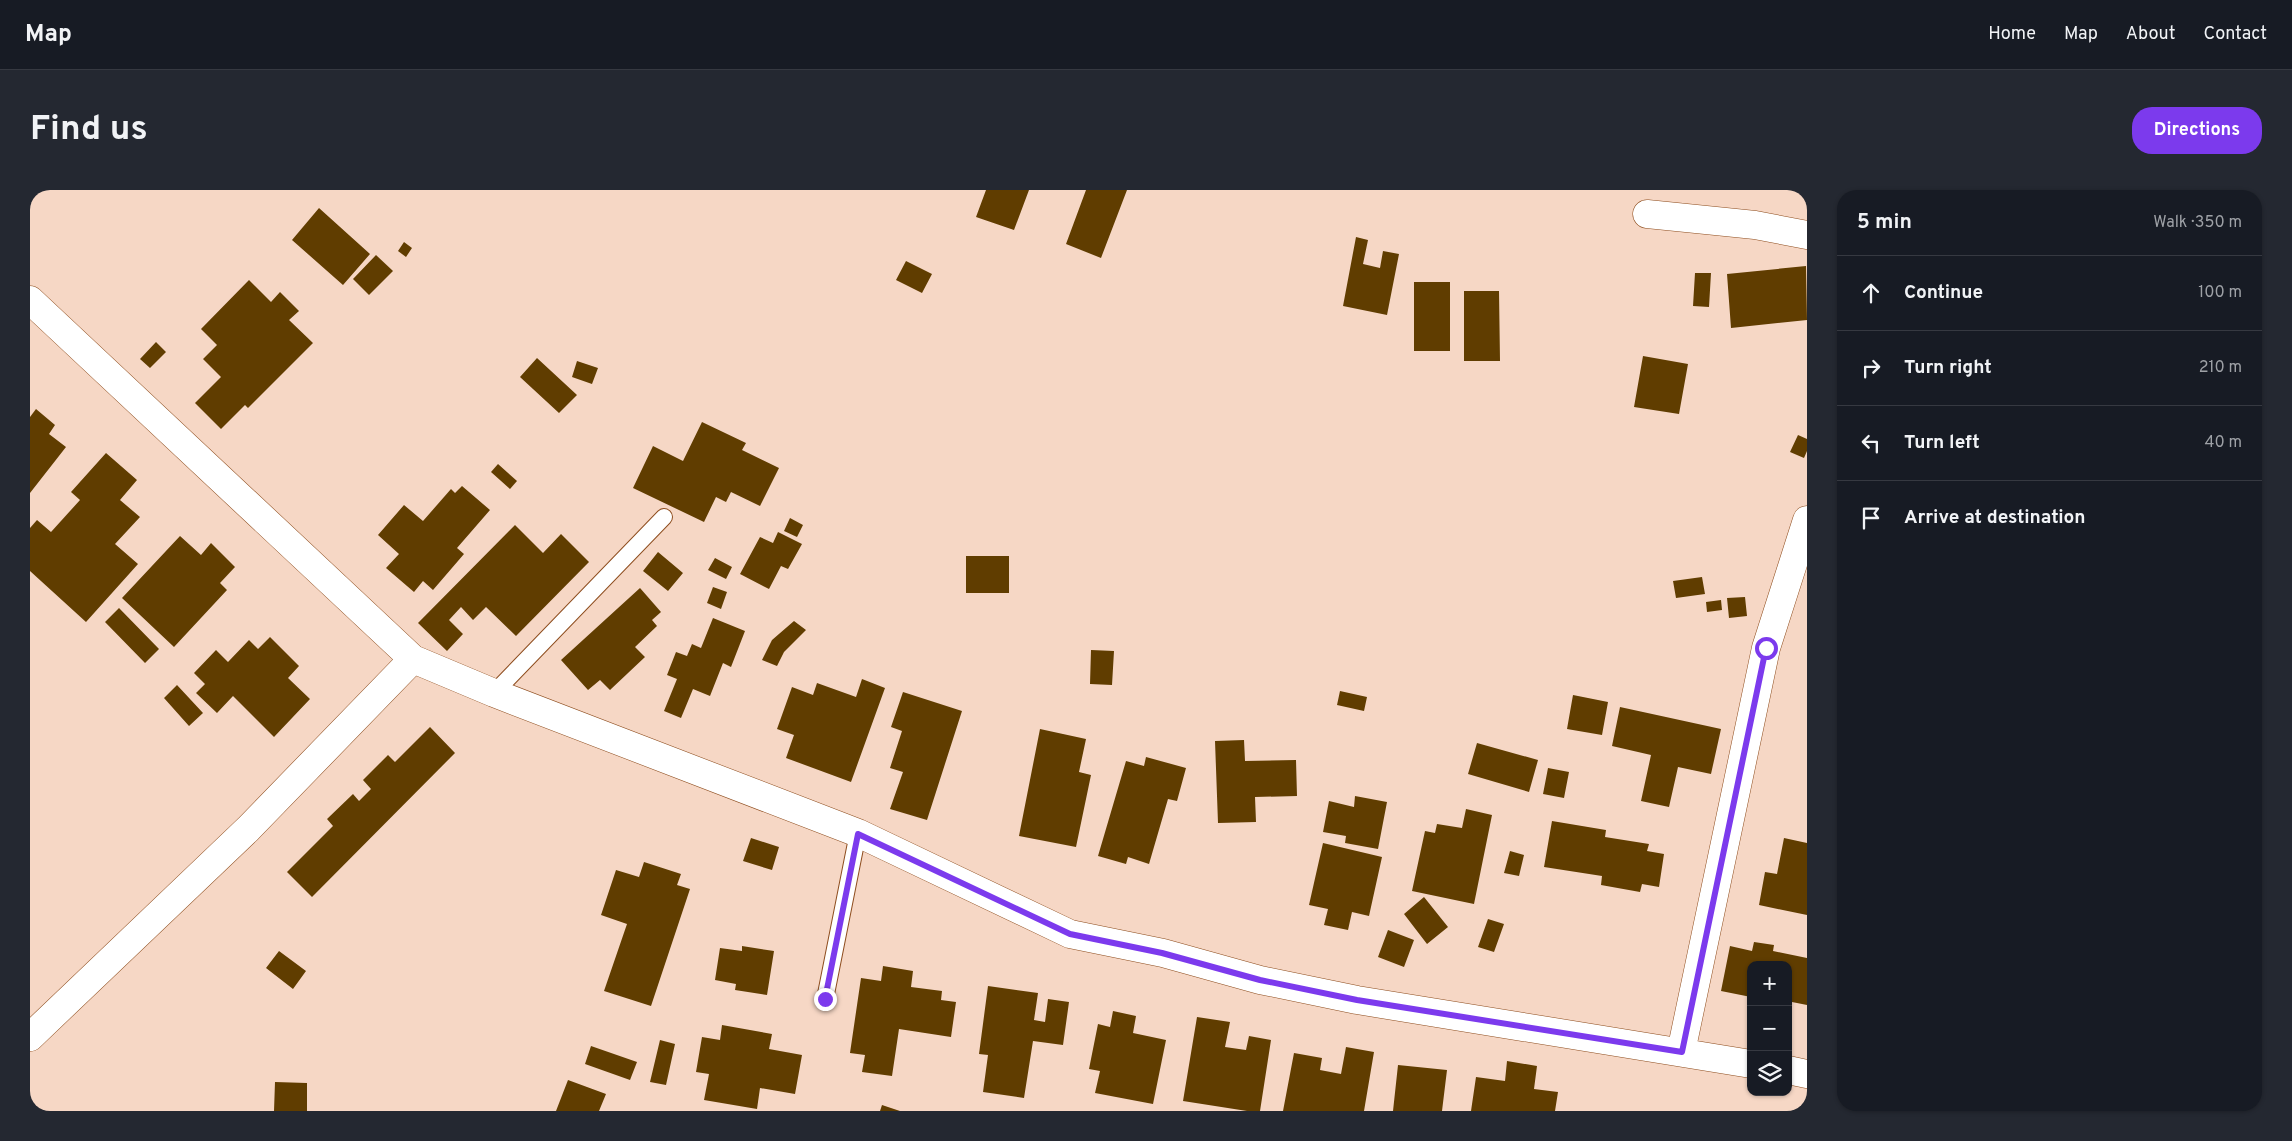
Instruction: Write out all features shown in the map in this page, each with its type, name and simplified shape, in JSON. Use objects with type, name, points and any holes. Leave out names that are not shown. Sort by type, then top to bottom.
[{"type":"street","points":[[1647,214],[1755,225],[1807,235]]},
{"type":"street","points":[[30,300],[413,659],[494,693],[858,834],[1070,934],[1162,953],[1260,980],[1357,1000],[1747,1063]]},
{"type":"street","points":[[1682,1052],[1766,648],[1807,520]]},
{"type":"street","points":[[30,1037],[248,829],[413,659]]},
{"type":"street","points":[[1792,1071],[1807,1074]]},
{"type":"lane","points":[[494,693],[664,518]]},
{"type":"lane","points":[[825,999],[858,834]]},
{"type":"building","points":[[986,190],[1029,190],[1014,230],[976,217]]},
{"type":"building","points":[[1086,190],[1127,190],[1101,258],[1066,244]]},
{"type":"building","points":[[319,208],[370,254],[343,285],[292,240]]},
{"type":"building","points":[[1356,237],[1368,240],[1363,264],[1380,268],[1383,251],[1399,254],[1387,315],[1343,306]]},
{"type":"building","points":[[404,242],[412,248],[406,257],[398,251]]},
{"type":"building","points":[[376,255],[393,271],[369,295],[353,279]]},
{"type":"building","points":[[906,261],[932,274],[922,293],[896,280]]},
{"type":"building","points":[[1806,266],[1807,320],[1731,328],[1727,274]]},
{"type":"building","points":[[1695,273],[1711,273],[1709,307],[1693,306]]},
{"type":"building","points":[[249,280],[271,302],[280,292],[299,311],[289,320],[313,343],[248,408],[245,405],[221,429],[195,403],[221,377],[203,359],[217,345],[201,329]]},
{"type":"building","points":[[1414,282],[1450,282],[1450,351],[1414,351]]},
{"type":"building","points":[[1464,291],[1499,291],[1500,361],[1464,361]]},
{"type":"building","points":[[156,342],[166,352],[150,368],[140,359]]},
{"type":"building","points":[[1643,356],[1688,364],[1679,414],[1634,407]]},
{"type":"building","points":[[537,358],[577,395],[559,413],[520,377]]},
{"type":"building","points":[[577,361],[598,368],[592,384],[572,377]]},
{"type":"building","points":[[36,409],[55,425],[49,434],[66,447],[30,493],[30,417]]},
{"type":"building","points":[[702,422],[746,443],[742,450],[779,468],[760,506],[731,492],[726,502],[716,497],[704,522],[633,488],[653,446],[683,461]]},
{"type":"building","points":[[1798,435],[1807,439],[1807,451],[1804,458],[1790,452]]},
{"type":"building","points":[[106,453],[137,480],[120,500],[140,517],[115,544],[138,564],[86,622],[30,571],[30,528],[37,520],[51,532],[80,500],[71,492]]},
{"type":"building","points":[[498,464],[517,481],[510,489],[491,472]]},
{"type":"building","points":[[462,486],[490,510],[457,548],[464,554],[433,590],[423,581],[414,592],[386,568],[399,554],[378,535],[404,505],[423,521],[451,489],[455,493]]},
{"type":"building","points":[[790,518],[803,525],[797,537],[784,531]]},
{"type":"building","points":[[515,525],[543,553],[561,534],[589,562],[516,636],[486,607],[473,620],[461,607],[449,620],[463,634],[447,651],[418,623]]},
{"type":"building","points":[[778,532],[802,544],[788,569],[781,566],[769,589],[740,574],[760,537],[773,543]]},
{"type":"building","points":[[180,536],[201,555],[211,543],[235,567],[220,583],[227,590],[174,647],[122,598]]},
{"type":"building","points":[[658,552],[683,573],[668,591],[643,571]]},
{"type":"building","points":[[966,556],[1009,556],[1009,593],[966,593]]},
{"type":"building","points":[[715,558],[732,567],[726,579],[708,570]]},
{"type":"building","points":[[1702,577],[1705,594],[1676,598],[1673,581]]},
{"type":"building","points":[[713,587],[727,592],[721,609],[707,603]]},
{"type":"building","points":[[640,588],[661,612],[652,620],[657,626],[635,647],[645,657],[610,690],[600,680],[588,690],[561,660]]},
{"type":"building","points":[[1745,597],[1747,616],[1729,618],[1727,598]]},
{"type":"building","points":[[1721,600],[1722,610],[1707,612],[1706,602]]},
{"type":"building","points":[[119,608],[159,649],[145,663],[105,622]]},
{"type":"building","points":[[713,618],[745,631],[731,667],[723,663],[710,696],[693,689],[681,718],[664,711],[677,679],[667,675],[676,652],[687,656],[692,644],[701,648]]},
{"type":"building","points":[[794,621],[806,630],[784,652],[777,666],[762,660],[772,640]]},
{"type":"building","points":[[270,637],[299,666],[288,678],[310,699],[274,737],[233,696],[217,713],[196,693],[205,684],[194,673],[216,650],[228,662],[249,640],[258,649]]},
{"type":"building","points":[[1091,650],[1114,651],[1112,685],[1090,684]]},
{"type":"building","points":[[862,679],[885,688],[851,782],[786,758],[794,735],[777,729],[792,687],[813,695],[817,683],[856,697]]},
{"type":"building","points":[[177,685],[203,713],[189,726],[164,698]]},
{"type":"building","points":[[1340,691],[1367,697],[1364,711],[1337,705]]},
{"type":"building","points":[[903,692],[962,711],[927,820],[890,809],[903,772],[890,768],[902,731],[891,727]]},
{"type":"building","points":[[1573,695],[1608,702],[1602,735],[1567,729]]},
{"type":"building","points":[[1620,707],[1721,729],[1711,774],[1678,767],[1669,807],[1641,801],[1651,755],[1612,746]]},
{"type":"building","points":[[430,727],[455,753],[312,897],[287,872],[333,826],[327,819],[353,794],[359,801],[371,789],[363,780],[388,755],[395,762]]},
{"type":"building","points":[[1040,729],[1086,739],[1079,772],[1091,775],[1076,847],[1019,836]]},
{"type":"building","points":[[1244,740],[1245,761],[1296,760],[1297,796],[1255,797],[1256,822],[1218,823],[1215,741]]},
{"type":"building","points":[[1477,743],[1538,760],[1529,792],[1468,774]]},
{"type":"building","points":[[1146,757],[1186,768],[1177,801],[1168,799],[1149,864],[1128,857],[1126,864],[1098,856],[1126,761],[1144,766]]},
{"type":"building","points":[[1548,768],[1569,772],[1564,798],[1543,794]]},
{"type":"building","points":[[1355,796],[1387,802],[1378,849],[1345,843],[1346,836],[1323,832],[1329,801],[1354,807]]},
{"type":"building","points":[[1466,809],[1492,815],[1474,904],[1412,891],[1425,831],[1435,833],[1437,824],[1462,828]]},
{"type":"building","points":[[1552,821],[1606,830],[1605,837],[1649,844],[1647,851],[1664,854],[1659,887],[1642,884],[1640,892],[1601,885],[1602,876],[1544,867]]},
{"type":"building","points":[[751,838],[779,847],[772,870],[743,861]]},
{"type":"building","points":[[1784,838],[1807,843],[1807,915],[1759,905],[1765,872],[1777,874]]},
{"type":"building","points":[[1323,843],[1382,857],[1369,916],[1352,912],[1348,930],[1324,925],[1328,909],[1309,905]]},
{"type":"building","points":[[1510,851],[1524,855],[1519,876],[1504,873]]},
{"type":"building","points":[[644,862],[681,874],[677,885],[690,889],[651,1006],[604,991],[627,924],[601,915],[616,870],[639,877]]},
{"type":"building","points":[[1424,897],[1448,927],[1427,944],[1404,914]]},
{"type":"building","points":[[1488,919],[1504,924],[1494,952],[1478,947]]},
{"type":"building","points":[[1388,930],[1414,940],[1404,967],[1378,957]]},
{"type":"building","points":[[1754,942],[1774,945],[1773,951],[1807,958],[1807,1005],[1792,1002],[1792,961],[1747,961],[1747,996],[1721,991],[1730,946],[1752,951]]},
{"type":"building","points":[[742,946],[774,951],[767,995],[735,990],[736,984],[715,980],[720,948],[742,951]]},
{"type":"building","points":[[279,951],[306,971],[293,989],[266,968]]},
{"type":"building","points":[[883,966],[913,971],[911,987],[942,991],[941,1000],[956,1002],[951,1037],[899,1029],[892,1076],[862,1072],[865,1055],[850,1053],[861,978],[881,981]]},
{"type":"building","points":[[988,986],[1038,993],[1034,1020],[1045,1022],[1048,999],[1069,1002],[1063,1045],[1033,1041],[1024,1098],[983,1092],[988,1055],[979,1054]]},
{"type":"building","points":[[1113,1011],[1136,1016],[1133,1033],[1166,1040],[1153,1104],[1095,1093],[1100,1071],[1089,1069],[1098,1024],[1110,1027]]},
{"type":"building","points":[[1197,1017],[1230,1022],[1225,1047],[1246,1050],[1249,1036],[1271,1040],[1260,1111],[1247,1111],[1183,1101]]},
{"type":"building","points":[[722,1025],[772,1034],[769,1049],[802,1055],[795,1094],[760,1088],[757,1109],[704,1100],[709,1074],[696,1072],[702,1037],[720,1040]]},
{"type":"building","points":[[660,1040],[675,1044],[666,1085],[650,1082]]},
{"type":"building","points":[[591,1046],[637,1062],[630,1080],[585,1064]]},
{"type":"building","points":[[1346,1047],[1374,1052],[1364,1111],[1283,1111],[1294,1053],[1322,1058],[1320,1070],[1341,1074]]},
{"type":"building","points":[[1507,1061],[1537,1066],[1534,1089],[1558,1092],[1555,1111],[1471,1111],[1476,1077],[1505,1081]]},
{"type":"building","points":[[1398,1065],[1447,1070],[1442,1111],[1393,1111]]},
{"type":"building","points":[[568,1080],[606,1094],[599,1111],[556,1111]]},
{"type":"building","points":[[275,1082],[307,1083],[307,1111],[274,1111]]},
{"type":"building","points":[[882,1105],[900,1111],[880,1111]]},
{"type":"route","points":[[825,999],[858,834],[1070,934],[1162,953],[1260,980],[1357,1000],[1682,1052],[1766,648]]}]
